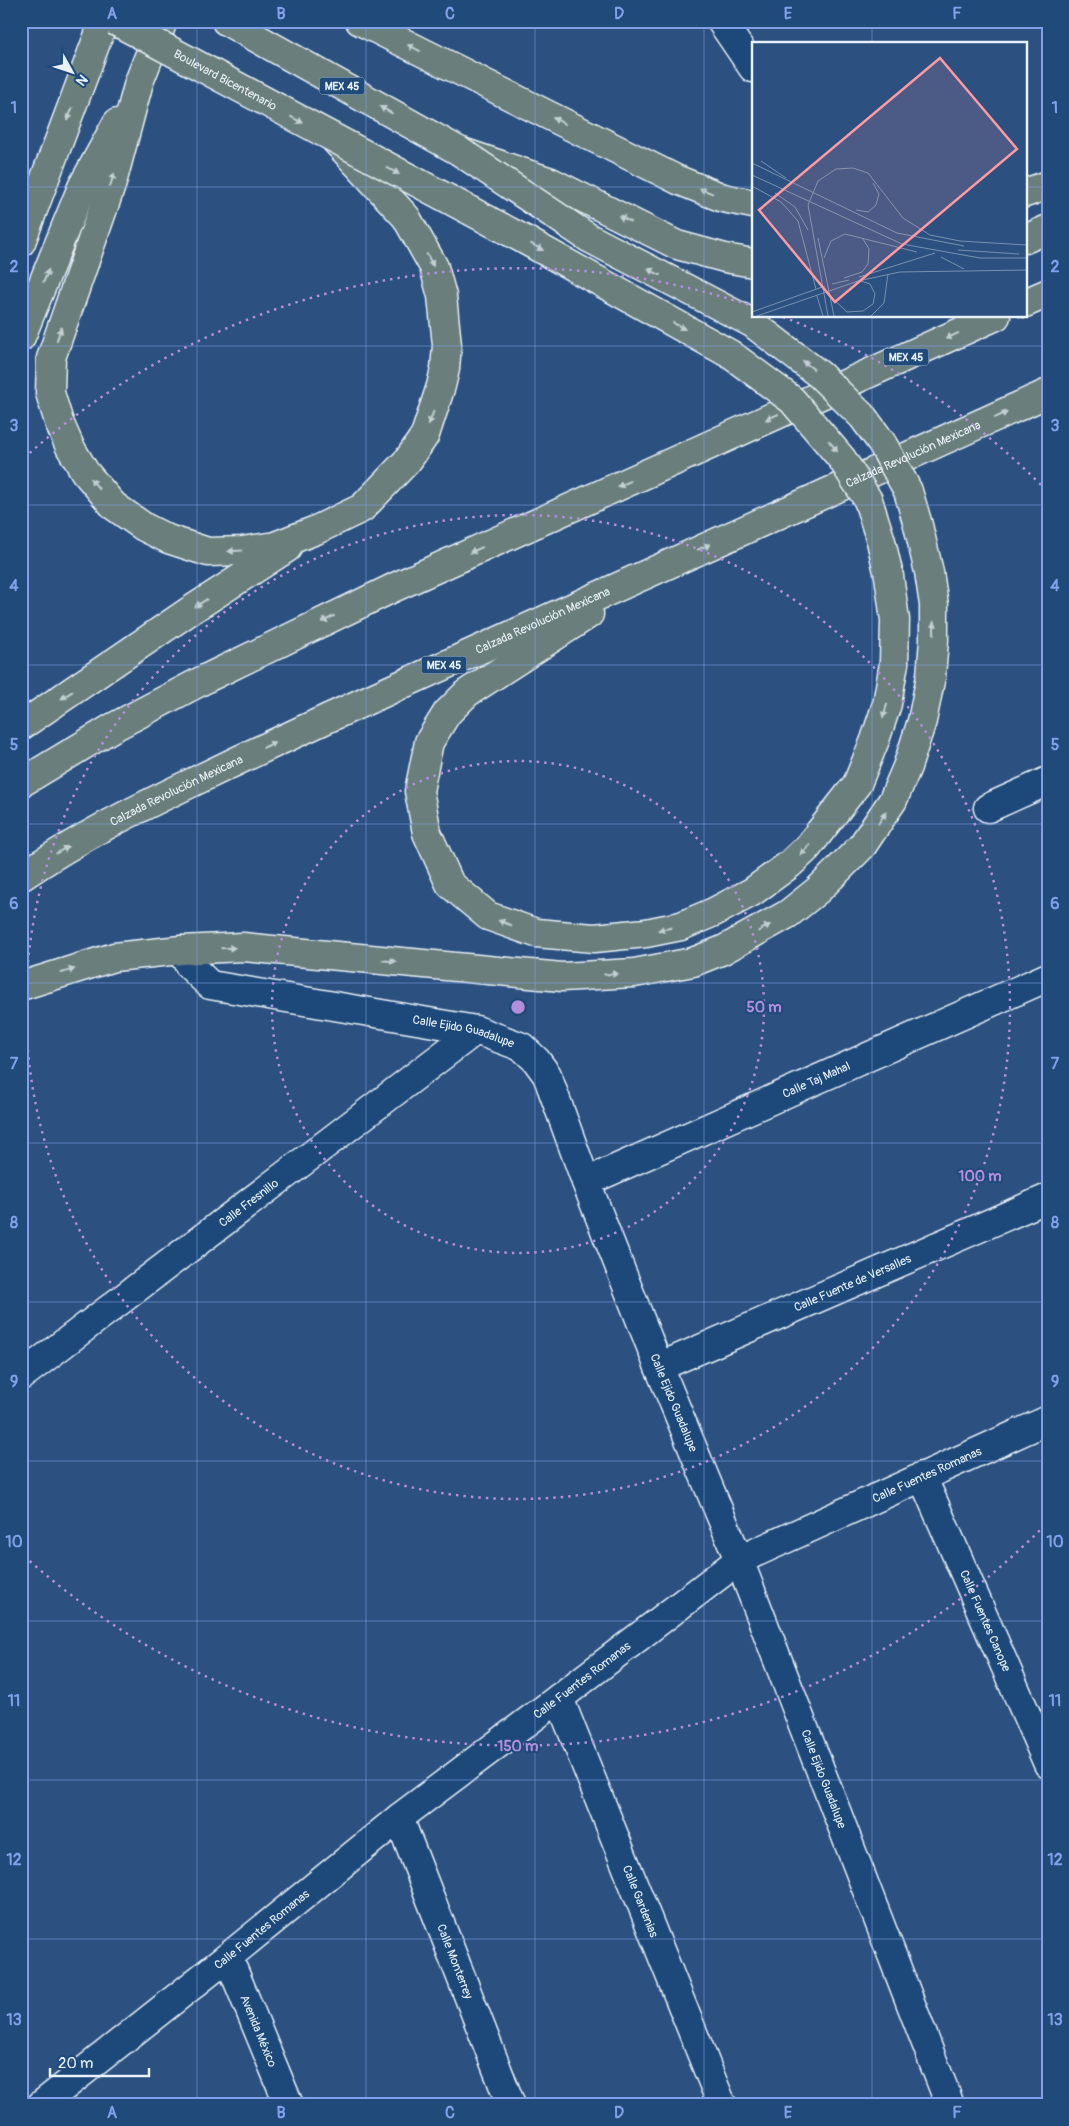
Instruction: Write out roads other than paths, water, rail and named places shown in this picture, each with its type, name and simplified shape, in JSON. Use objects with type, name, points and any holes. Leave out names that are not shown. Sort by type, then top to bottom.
[{"type":"main road","points":[[21,242],[104,21]]},
{"type":"main road","name":"Boulevard Bicentenario","points":[[115,21],[533,245],[730,354],[792,400],[842,459],[868,500],[881,541],[889,576],[895,620],[894,663],[887,704],[857,784],[807,848],[790,864],[752,892],[714,912],[681,926],[628,935],[594,938],[536,933],[488,916],[450,884],[428,833],[419,791],[429,742],[447,713],[468,693],[667,563]]},
{"type":"main road","points":[[163,21],[139,82],[112,183],[51,358],[50,393],[58,422],[85,472],[114,506],[144,527],[168,539],[208,552],[242,551],[275,546],[316,530],[362,508],[408,460],[425,435],[441,386],[447,345],[442,296],[434,267],[406,217],[334,140]]},
{"type":"main road","name":"MEX 45","points":[[226,21],[459,151]]},
{"type":"main road","points":[[360,21],[678,180],[723,198],[752,204]]},
{"type":"main road","points":[[21,338],[82,187],[139,82]]},
{"type":"main road","points":[[459,151],[551,182],[677,244],[725,258],[752,263]]},
{"type":"main road","points":[[21,986],[114,957],[181,950],[243,947],[562,977],[634,972],[693,962],[723,950],[788,914],[818,890],[862,846],[893,800],[907,767],[922,721],[931,676],[934,604],[929,572],[908,491],[882,443],[863,417],[820,375],[752,323],[589,238],[459,151]]},
{"type":"main road","points":[[1026,193],[1048,185]]},
{"type":"main road","points":[[1026,239],[1048,230]]},
{"type":"main road","points":[[1026,303],[1048,293]]},
{"type":"main road","name":"MEX 45","points":[[21,784],[112,728],[209,677],[386,591],[992,318]]},
{"type":"main road","name":"Calzada Revolución Mexicana","points":[[21,877],[44,861],[119,817],[250,754],[667,563],[809,502],[1048,393]]},
{"type":"main road","points":[[21,726],[188,612],[316,530]]},
{"type":"street","points":[[721,21],[752,67]]},
{"type":"street","points":[[988,808],[1048,782]]},
{"type":"street","name":"Calle Ejido Guadalupe","points":[[181,950],[189,965],[210,986],[476,1030],[522,1047],[547,1074],[586,1182],[659,1368],[738,1560],[950,2105]]},
{"type":"street","name":"Calle Taj Mahal","points":[[586,1182],[1048,977]]},
{"type":"street","name":"Calle Fresnillo","points":[[21,1376],[476,1030]]},
{"type":"street","name":"Calle Fuente de Versalles","points":[[659,1368],[1048,1198]]},
{"type":"street","name":"Calle Fuentes Romanas","points":[[41,2105],[399,1818],[738,1560],[1048,1420]]},
{"type":"street","name":"Calle Fuentes Canope","points":[[922,1476],[1048,1764]]},
{"type":"street","name":"Calle Gardenias","points":[[559,1698],[722,2105]]},
{"type":"street","name":"Calle Monterrey","points":[[399,1818],[511,2105]]},
{"type":"street","name":"Avenida México","points":[[228,1957],[289,2105]]}]
